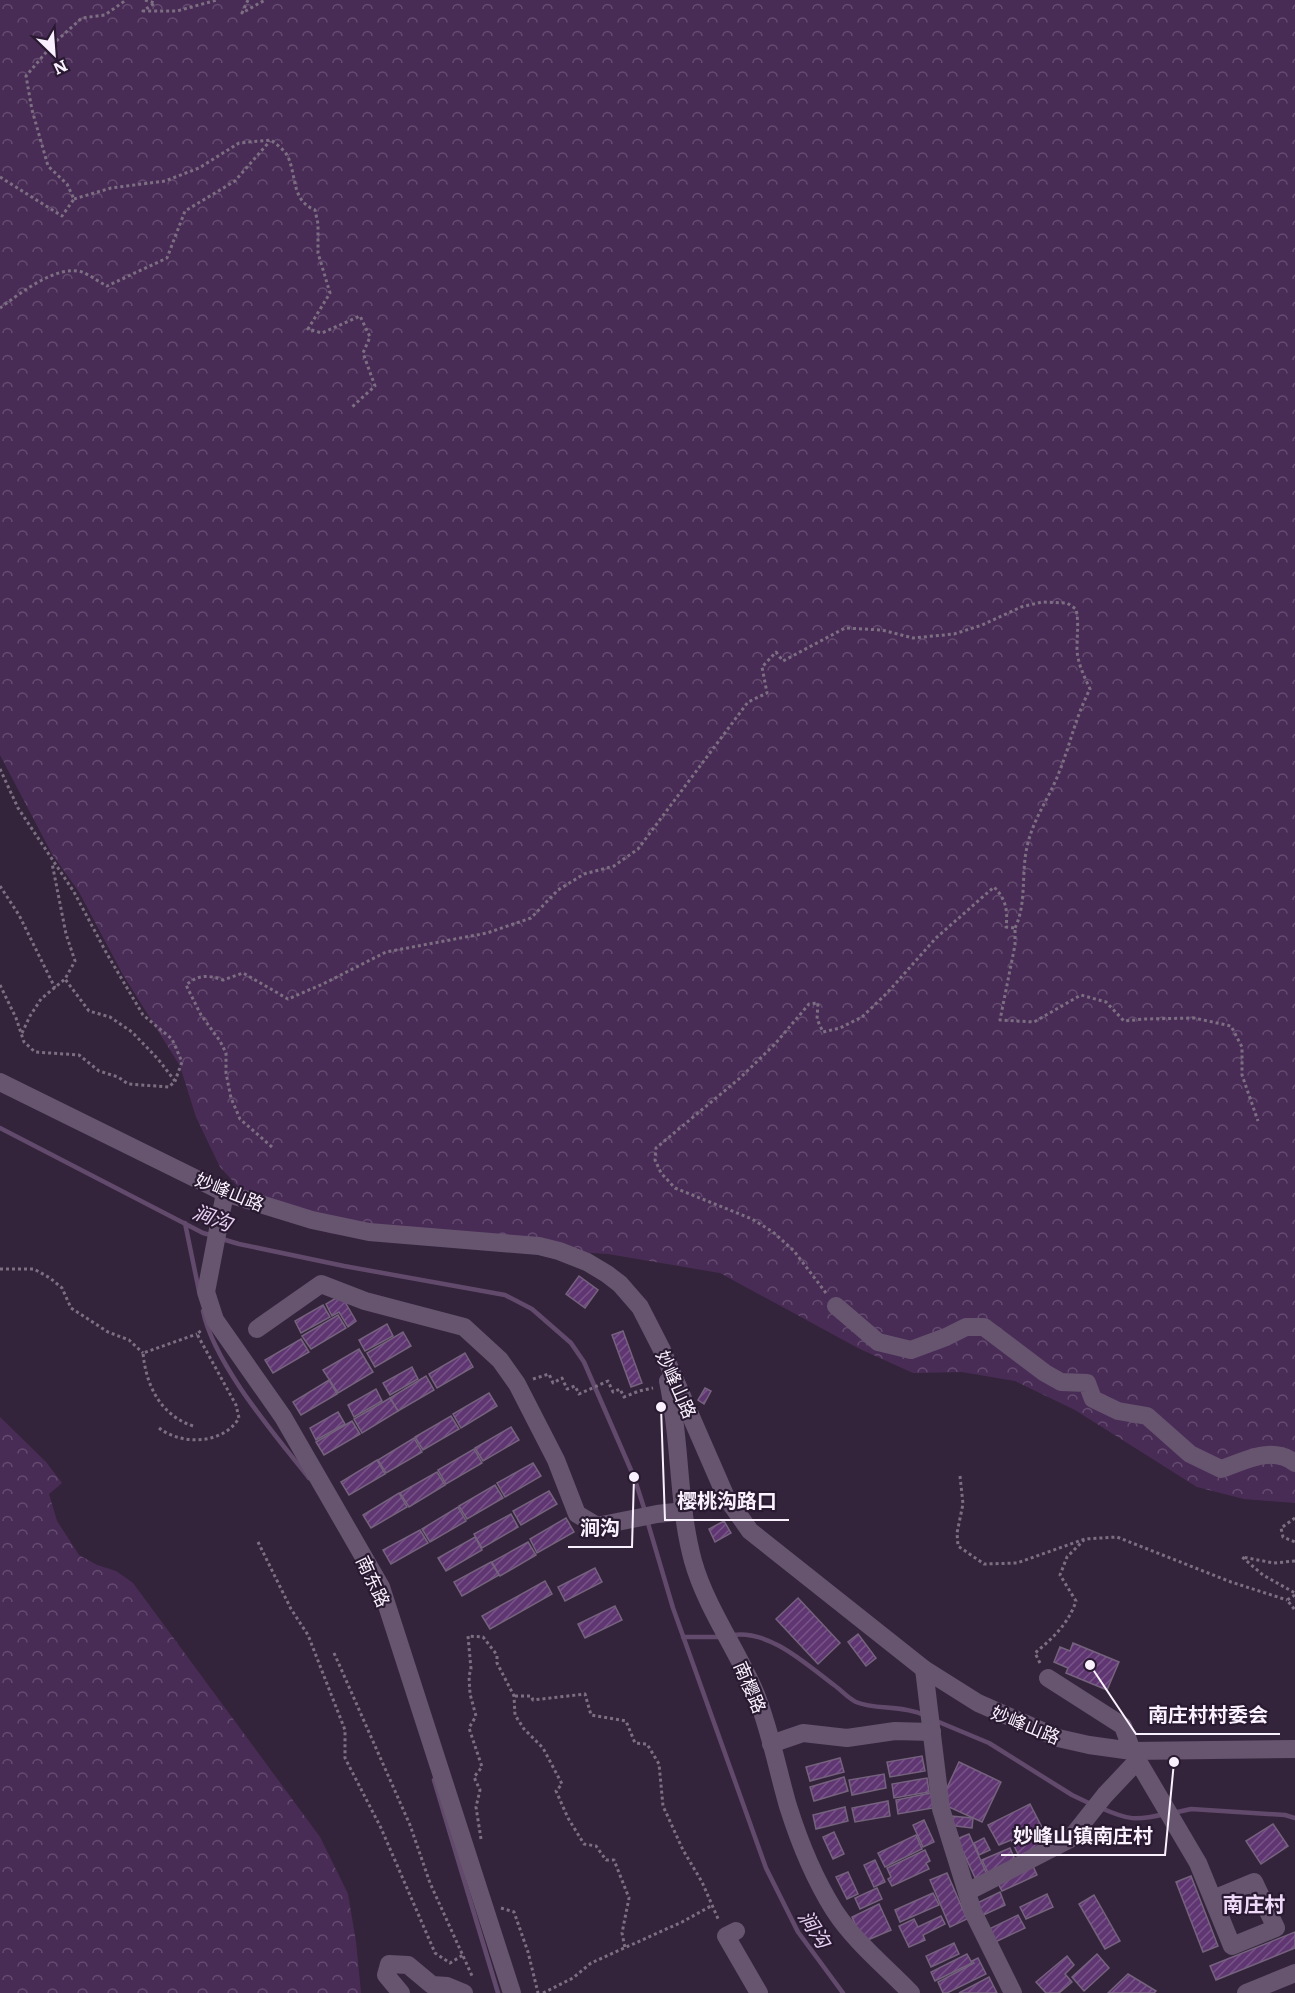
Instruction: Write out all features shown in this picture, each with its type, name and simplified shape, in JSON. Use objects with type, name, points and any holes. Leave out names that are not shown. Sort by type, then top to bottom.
[{"type":"street","name":"妙峰山路","points":[[0,1082],[225,1193],[312,1220],[369,1232],[539,1246],[587,1262],[620,1284],[647,1318],[726,1497],[750,1531],[924,1669],[978,1703],[1058,1738],[1135,1755],[1295,1749]]},
{"type":"street","name":"南东路","points":[[225,1193],[206,1292],[215,1320],[283,1417],[381,1587],[512,1993]]},
{"type":"street","points":[[257,1329],[321,1284],[365,1301],[464,1327],[500,1360],[517,1384],[556,1460],[577,1514],[597,1527],[657,1514],[684,1511]]},
{"type":"street","points":[[836,1306],[878,1342],[911,1350],[966,1327],[984,1327],[1045,1373],[1061,1382],[1087,1383],[1093,1399],[1118,1411],[1147,1416],[1190,1454],[1221,1469],[1268,1454],[1286,1456],[1295,1463]]},
{"type":"street","name":"南樱路","points":[[662,1350],[669,1385],[684,1511],[693,1561],[705,1593],[737,1654],[758,1702],[789,1808],[819,1883],[835,1912],[863,1946],[911,1993]]},
{"type":"street","points":[[924,1669],[941,1809],[973,1912],[1013,1993]]},
{"type":"street","points":[[1048,1678],[1123,1726],[1135,1755],[1198,1863],[1213,1899]]},
{"type":"street","points":[[771,1744],[803,1733],[847,1738],[932,1723]]},
{"type":"street","points":[[967,1892],[1070,1839],[1135,1755]]},
{"type":"street","points":[[731,1933],[759,1993]]},
{"type":"street","points":[[401,1993],[386,1975],[389,1964],[408,1965],[432,1985],[470,1988]]},
{"type":"street","points":[[1246,1993],[1295,1973]]},
{"type":"path","points":[[74,199],[67,184],[48,166],[32,110],[26,76],[54,43],[82,18],[105,15],[126,0]]},
{"type":"path","points":[[145,0],[155,3],[143,11],[177,11],[218,0]]},
{"type":"path","points":[[248,0],[242,13],[265,0]]},
{"type":"path","points":[[0,308],[22,292],[56,273],[81,271],[107,286],[167,258],[185,211],[235,181],[271,140]]},
{"type":"path","points":[[0,177],[62,216],[74,199],[111,188],[165,181],[199,168],[239,143],[271,140],[288,155],[298,193],[305,206],[315,210],[318,224],[318,253],[330,293],[308,329],[322,333],[360,316],[370,337],[363,353],[375,386],[352,407]]},
{"type":"path","points":[[272,1147],[240,1119],[231,1098],[226,1073],[226,1053],[201,1015],[186,985],[192,980],[207,974],[223,980],[243,973],[288,999],[386,952],[487,933],[531,918],[558,890],[584,874],[614,866],[638,849],[748,702],[767,693],[762,667],[776,652],[783,661],[845,628],[882,630],[913,638],[954,633],[982,625],[1021,607],[1042,602],[1067,603],[1076,609],[1079,626],[1077,650],[1081,669],[1090,689],[1078,712],[1058,775],[1033,822],[1026,848],[1021,915],[1015,928],[1015,945],[1000,1020],[1034,1022],[1081,995],[1106,1002],[1124,1021],[1144,1018],[1194,1018],[1231,1026],[1242,1047],[1242,1075],[1258,1121]]},
{"type":"path","points":[[0,769],[18,808],[74,892],[143,1015],[171,1040],[182,1062],[175,1081],[169,1087],[128,1084],[118,1077],[99,1071],[79,1055],[35,1052],[24,1042],[0,985]]},
{"type":"path","points":[[22,1035],[41,999],[65,979],[75,961],[66,934],[51,860]]},
{"type":"path","points":[[0,886],[19,915],[55,988]]},
{"type":"path","points":[[836,1306],[794,1251],[773,1232],[752,1219],[675,1188],[661,1173],[655,1160],[656,1148],[740,1078],[775,1044],[808,1005],[818,1003],[817,1019],[823,1032],[840,1028],[862,1017],[887,993],[936,938],[994,887],[1002,894],[1008,912],[1006,927],[1015,928]]},
{"type":"path","points":[[65,979],[89,1011],[110,1017],[132,1032],[175,1081]]},
{"type":"path","points":[[0,1269],[34,1269],[62,1288],[71,1308],[108,1332],[129,1340],[143,1353],[145,1373],[154,1396],[169,1413],[193,1426]]},
{"type":"path","points":[[143,1353],[197,1334],[201,1330]]},
{"type":"path","points":[[159,1428],[181,1440],[210,1438],[233,1428],[239,1418],[236,1405],[197,1334]]},
{"type":"path","points":[[544,1376],[549,1374],[553,1383],[562,1378],[567,1389],[575,1386],[579,1394],[608,1381],[613,1392],[620,1389],[624,1397],[639,1391]]},
{"type":"path","points":[[960,1476],[963,1504],[957,1533],[958,1546],[984,1564],[1017,1563],[1085,1539],[1117,1537],[1230,1582],[1287,1600],[1295,1610]]},
{"type":"path","points":[[1295,1518],[1281,1528],[1283,1537],[1295,1542]]},
{"type":"path","points":[[1048,1678],[1035,1653],[1051,1640],[1072,1614],[1076,1601],[1060,1575],[1067,1557],[1085,1539]]},
{"type":"path","points":[[258,1542],[291,1609],[308,1635],[345,1730],[345,1758],[381,1828],[435,1953],[450,1963],[463,1955]]},
{"type":"path","points":[[1287,1600],[1295,1594],[1263,1575],[1242,1557],[1274,1563],[1295,1561]]},
{"type":"path","points":[[482,1847],[476,1807],[480,1790],[474,1777],[482,1767],[470,1728],[476,1716],[469,1676],[471,1669],[468,1636],[483,1637],[497,1655],[497,1662],[514,1696],[515,1715],[524,1729],[543,1748],[562,1784],[556,1791],[584,1844],[596,1846],[606,1860],[614,1860],[629,1898],[622,1933],[625,1948]]},
{"type":"path","points":[[334,1653],[410,1825],[430,1883],[463,1955],[470,1988]]},
{"type":"path","points":[[514,1696],[531,1696],[533,1700],[585,1694],[591,1715],[626,1721],[635,1743],[647,1744],[659,1764],[663,1806],[712,1905],[731,1933]]},
{"type":"path","points":[[543,1993],[573,1978],[591,1963],[682,1922],[712,1905]]},
{"type":"path","points":[[501,1908],[514,1912],[538,1993]]},
{"type":"green space","points":[[0,0],[1295,0],[1295,1503],[1244,1499],[1197,1487],[1075,1410],[1015,1381],[962,1372],[913,1373],[858,1348],[720,1273],[608,1254],[411,1241],[329,1233],[254,1204],[220,1167],[196,1117],[180,1066],[122,973],[79,892],[52,854],[0,755]]},
{"type":"green space","points":[[0,1417],[46,1462],[62,1483],[49,1494],[57,1521],[79,1555],[97,1565],[116,1571],[133,1583],[320,1837],[348,1894],[361,1993],[0,1993]]},
{"type":"building","points":[[579,1276],[598,1290],[585,1308],[566,1294]]},
{"type":"building","points":[[341,1295],[356,1321],[348,1327],[339,1312],[332,1316],[326,1304]]},
{"type":"building","points":[[323,1305],[330,1317],[301,1333],[295,1321]]},
{"type":"building","points":[[338,1315],[346,1328],[311,1349],[302,1336]]},
{"type":"building","points":[[387,1324],[393,1336],[365,1351],[359,1340]]},
{"type":"building","points":[[623,1331],[642,1383],[631,1387],[612,1335]]},
{"type":"building","points":[[403,1332],[411,1346],[375,1367],[367,1353]]},
{"type":"building","points":[[301,1339],[309,1352],[273,1373],[265,1360]]},
{"type":"building","points":[[359,1349],[373,1372],[338,1393],[323,1370]]},
{"type":"building","points":[[465,1353],[473,1367],[437,1388],[429,1374]]},
{"type":"building","points":[[412,1367],[418,1379],[390,1395],[383,1383]]},
{"type":"building","points":[[426,1376],[434,1390],[398,1411],[390,1398]]},
{"type":"building","points":[[329,1380],[337,1394],[301,1415],[293,1402]]},
{"type":"building","points":[[705,1388],[711,1391],[704,1404],[698,1400]]},
{"type":"building","points":[[376,1389],[382,1401],[354,1417],[348,1405]]},
{"type":"building","points":[[489,1393],[497,1406],[461,1428],[453,1414]]},
{"type":"building","points":[[390,1398],[398,1411],[362,1433],[354,1419]]},
{"type":"building","points":[[338,1412],[345,1424],[316,1440],[310,1428]]},
{"type":"building","points":[[451,1416],[459,1429],[423,1450],[415,1437]]},
{"type":"building","points":[[352,1421],[360,1434],[324,1455],[316,1442]]},
{"type":"building","points":[[511,1427],[519,1440],[483,1461],[475,1448]]},
{"type":"building","points":[[414,1438],[422,1452],[386,1473],[378,1460]]},
{"type":"building","points":[[474,1449],[482,1463],[446,1484],[438,1470]]},
{"type":"building","points":[[377,1460],[385,1474],[349,1495],[341,1482]]},
{"type":"building","points":[[533,1463],[541,1476],[505,1497],[497,1483]]},
{"type":"building","points":[[437,1472],[445,1485],[409,1507],[400,1493]]},
{"type":"building","points":[[495,1485],[503,1498],[467,1519],[459,1506]]},
{"type":"building","points":[[549,1491],[557,1504],[521,1525],[513,1511]]},
{"type":"building","points":[[399,1493],[407,1507],[371,1528],[363,1515]]},
{"type":"building","points":[[458,1507],[466,1521],[430,1542],[422,1529]]},
{"type":"building","points":[[511,1514],[518,1527],[482,1548],[474,1534]]},
{"type":"building","points":[[566,1518],[574,1532],[537,1553],[530,1539]]},
{"type":"building","points":[[724,1521],[731,1533],[715,1542],[709,1529]]},
{"type":"building","points":[[420,1530],[428,1543],[391,1564],[383,1550]]},
{"type":"building","points":[[475,1537],[482,1550],[446,1571],[438,1558]]},
{"type":"building","points":[[528,1542],[536,1555],[500,1576],[492,1562]]},
{"type":"building","points":[[491,1562],[499,1575],[462,1596],[454,1582]]},
{"type":"building","points":[[595,1568],[602,1582],[565,1601],[558,1587]]},
{"type":"building","points":[[545,1581],[552,1594],[490,1629],[482,1616]]},
{"type":"building","points":[[798,1598],[840,1643],[818,1664],[776,1619]]},
{"type":"building","points":[[615,1606],[622,1620],[585,1638],[578,1624]]},
{"type":"building","points":[[858,1634],[876,1658],[866,1666],[848,1642]]},
{"type":"building","points":[[1073,1643],[1119,1662],[1107,1690],[1066,1673],[1068,1668],[1054,1662],[1060,1647],[1070,1651]]},
{"type":"building","points":[[922,1756],[925,1771],[890,1777],[887,1762]]},
{"type":"building","points":[[840,1758],[844,1772],[810,1781],[806,1767]]},
{"type":"building","points":[[959,1762],[1001,1782],[982,1822],[940,1803]]},
{"type":"building","points":[[884,1774],[886,1788],[852,1795],[849,1780]]},
{"type":"building","points":[[844,1777],[848,1791],[814,1801],[810,1787]]},
{"type":"building","points":[[927,1778],[929,1792],[894,1798],[892,1784]]},
{"type":"building","points":[[931,1793],[933,1808],[898,1814],[896,1800]]},
{"type":"building","points":[[888,1801],[890,1816],[855,1822],[852,1808]]},
{"type":"building","points":[[1030,1804],[1049,1841],[1019,1856],[1011,1840],[999,1845],[988,1825]]},
{"type":"building","points":[[845,1807],[848,1821],[816,1829],[813,1815]]},
{"type":"building","points":[[950,1816],[973,1818],[972,1828],[948,1825]]},
{"type":"building","points":[[924,1820],[934,1842],[923,1847],[913,1825]]},
{"type":"building","points":[[1273,1824],[1288,1846],[1261,1864],[1246,1841]]},
{"type":"building","points":[[834,1832],[844,1854],[833,1859],[823,1837]]},
{"type":"building","points":[[969,1834],[989,1879],[978,1884],[957,1839]]},
{"type":"building","points":[[916,1835],[922,1849],[885,1867],[878,1853]]},
{"type":"building","points":[[984,1838],[990,1850],[979,1855],[974,1843]]},
{"type":"building","points":[[1010,1848],[1016,1862],[989,1875],[982,1860]]},
{"type":"building","points":[[925,1850],[930,1861],[926,1863],[929,1869],[892,1886],[888,1879],[891,1877],[887,1868]]},
{"type":"building","points":[[875,1860],[885,1882],[874,1887],[864,1865]]},
{"type":"building","points":[[1032,1864],[1037,1875],[1002,1891],[997,1881]]},
{"type":"building","points":[[848,1872],[858,1894],[847,1899],[836,1877]]},
{"type":"building","points":[[947,1873],[967,1919],[950,1927],[930,1880]]},
{"type":"building","points":[[1191,1876],[1218,1946],[1203,1952],[1176,1882]]},
{"type":"building","points":[[877,1888],[882,1899],[860,1909],[855,1898]]},
{"type":"building","points":[[1000,1892],[1005,1905],[979,1917],[973,1905]]},
{"type":"building","points":[[933,1893],[939,1905],[900,1922],[895,1910]]},
{"type":"building","points":[[1047,1894],[1053,1907],[1026,1919],[1020,1907]]},
{"type":"building","points":[[1094,1895],[1120,1941],[1105,1949],[1079,1904]]},
{"type":"building","points":[[879,1904],[891,1930],[863,1942],[852,1917]]},
{"type":"building","points":[[1018,1915],[1025,1928],[991,1944],[985,1931]]},
{"type":"building","points":[[941,1916],[945,1924],[923,1935],[925,1940],[909,1947],[899,1926],[914,1919],[918,1927]]},
{"type":"building","points":[[1295,1932],[1295,1948],[1216,1980],[1210,1966]]},
{"type":"building","points":[[954,1943],[959,1954],[931,1967],[926,1956]]},
{"type":"building","points":[[967,1954],[972,1963],[935,1981],[931,1972]]},
{"type":"building","points":[[1097,1954],[1109,1968],[1084,1991],[1072,1977]]},
{"type":"building","points":[[1067,1956],[1074,1965],[1065,1974],[1072,1982],[1059,1993],[1046,1993],[1036,1982]]},
{"type":"building","points":[[978,1958],[986,1974],[943,1993],[938,1982],[974,1963],[972,1961]]},
{"type":"building","points":[[1128,1974],[1156,1991],[1154,1993],[1108,1993]]},
{"type":"building","points":[[989,1977],[997,1993],[959,1993]]},
{"type":"waterway","name":"涧沟","points":[[0,1128],[203,1233],[214,1236]]},
{"type":"waterway","points":[[185,1223],[199,1291]]},
{"type":"waterway","name":"涧沟","points":[[222,1239],[344,1266],[505,1295],[532,1309],[571,1343],[584,1362],[634,1477],[645,1511]]},
{"type":"waterway","points":[[203,1311],[209,1332],[232,1376],[309,1478]]},
{"type":"waterway","name":"涧沟","points":[[647,1520],[673,1608],[766,1868],[798,1932],[843,1993]]},
{"type":"waterway","points":[[733,1635],[760,1638],[787,1650],[856,1702],[924,1715]]},
{"type":"waterway","points":[[683,1637],[721,1637]]},
{"type":"waterway","points":[[934,1720],[989,1743],[1072,1795],[1093,1805]]},
{"type":"waterway","points":[[434,1780],[498,1993]]},
{"type":"waterway","points":[[1101,1808],[1132,1818],[1147,1818],[1165,1814]]},
{"type":"waterway","points":[[1173,1813],[1191,1809],[1285,1815],[1295,1818]]},
{"type":"place","name":"樱桃沟路口","points":[[661,1407]]},
{"type":"place","name":"涧沟","points":[[634,1477]]},
{"type":"place","name":"南庄村村委会","points":[[1090,1665]]},
{"type":"place","name":"妙峰山镇南庄村","points":[[1174,1762]]},
{"type":"district","name":"南庄村","points":[[1254,1902]]}]
